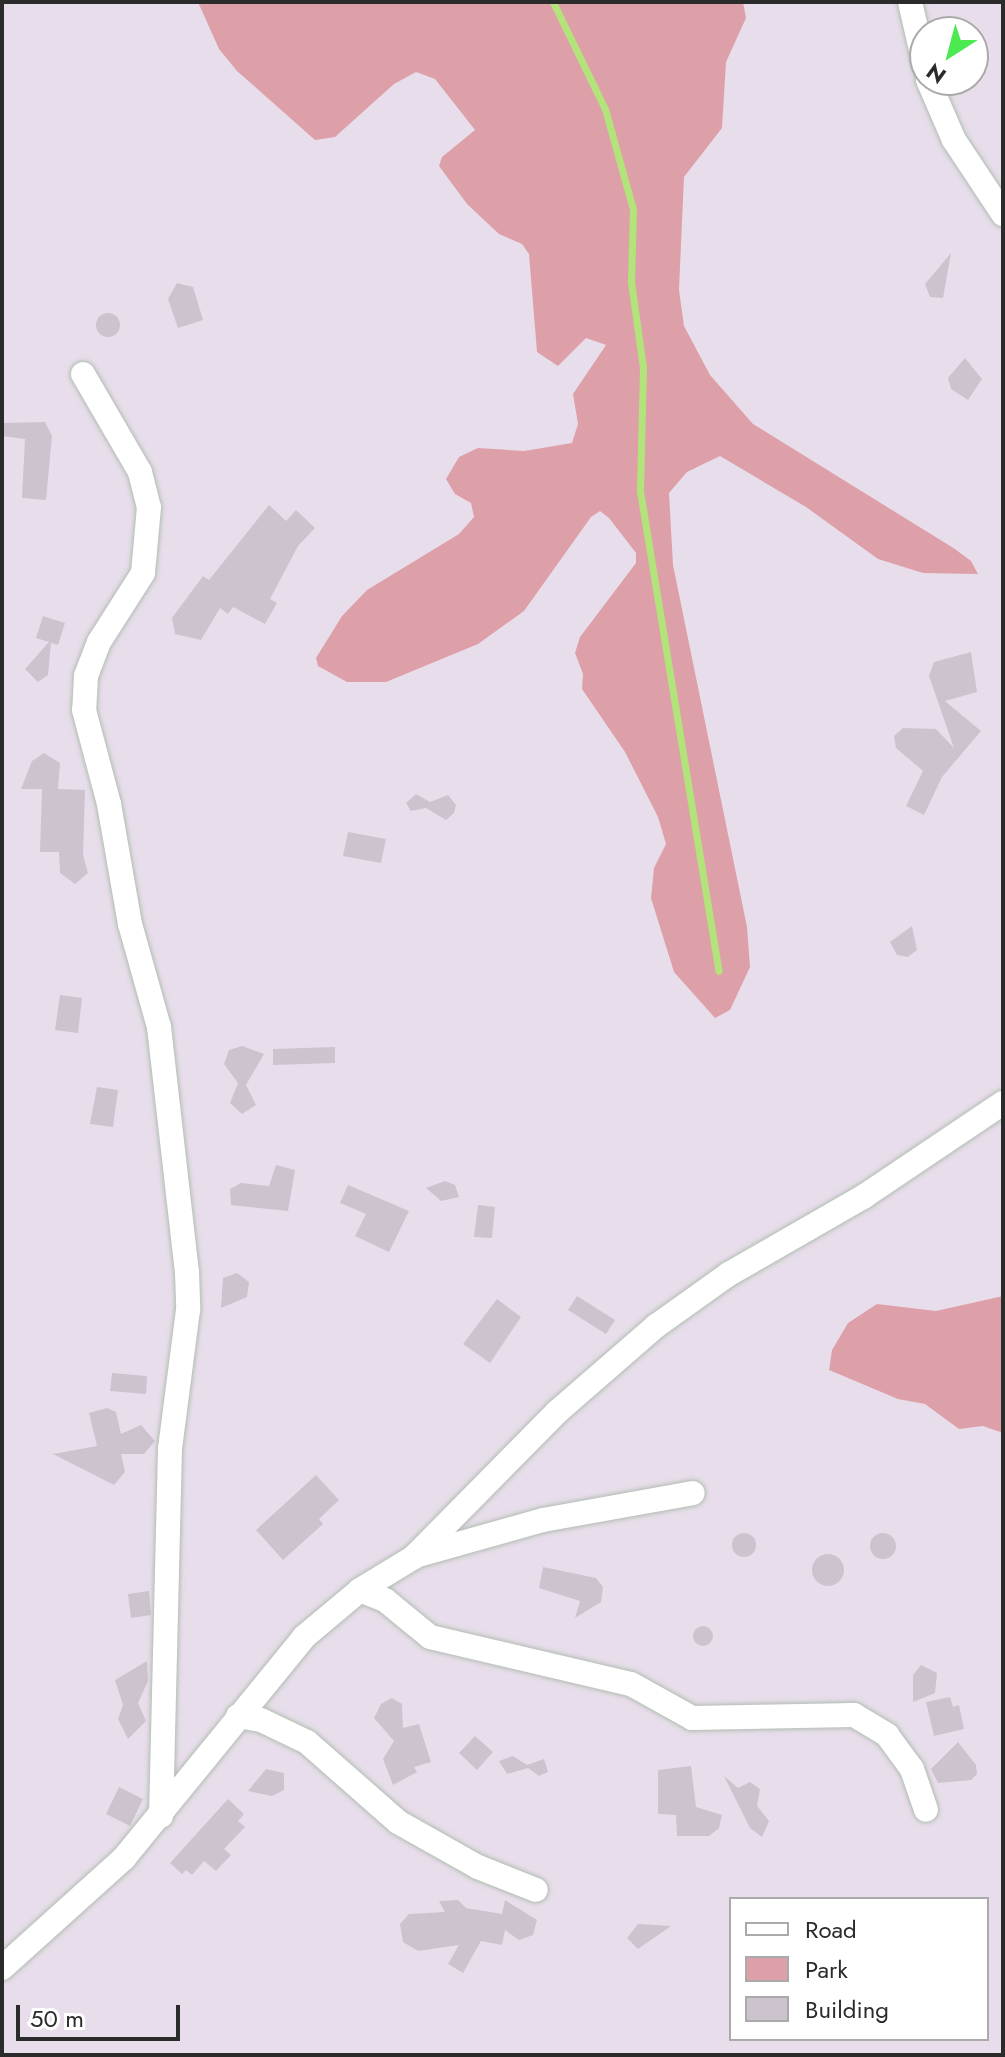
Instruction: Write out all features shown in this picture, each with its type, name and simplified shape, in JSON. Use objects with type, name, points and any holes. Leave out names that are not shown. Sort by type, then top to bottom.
[{"type":"street","points":[[935,96],[954,140],[1003,214]]},
{"type":"street","points":[[83,374],[140,472],[149,507],[143,573],[99,642],[86,676],[84,710],[109,804],[130,924],[159,1027],[187,1272],[188,1310],[170,1449],[161,1816]]},
{"type":"street","points":[[2,1968],[59,1922],[161,1816],[304,1637],[360,1590],[414,1557],[557,1412],[656,1326],[729,1274],[863,1197],[1003,1103]]},
{"type":"street","points":[[414,1557],[543,1520],[693,1493]]},
{"type":"street","points":[[360,1590],[385,1600],[430,1637],[631,1684],[692,1718],[854,1715],[887,1735],[912,1769],[926,1810]]},
{"type":"street","points":[[238,1716],[261,1720],[307,1742],[398,1822],[478,1867],[536,1890]]},
{"type":"green space","points":[[198,2],[743,2],[746,18],[726,62],[722,128],[684,177],[679,290],[684,326],[710,375],[753,424],[955,549],[971,561],[978,574],[923,573],[878,559],[806,507],[720,456],[687,472],[669,493],[673,565],[747,927],[750,967],[730,1010],[715,1018],[674,972],[651,898],[654,868],[666,844],[658,817],[625,752],[582,689],[583,674],[575,653],[580,637],[636,563],[636,553],[609,518],[600,511],[591,517],[524,611],[478,644],[386,682],[347,682],[318,666],[316,658],[342,616],[367,590],[459,534],[474,517],[471,503],[455,494],[446,479],[459,457],[478,448],[524,451],[572,443],[578,424],[573,394],[606,345],[586,338],[558,366],[537,352],[529,254],[522,244],[499,234],[467,204],[439,166],[442,157],[475,130],[435,79],[416,72],[394,84],[335,137],[315,140],[237,71],[219,49]]},
{"type":"green space","points":[[1003,1296],[1003,1433],[983,1426],[959,1429],[925,1404],[898,1399],[829,1370],[832,1350],[848,1323],[877,1304],[936,1311]]},
{"type":"building","points":[[951,253],[943,298],[930,297],[925,284]]},
{"type":"building","points":[[177,283],[193,287],[203,320],[178,328],[168,299]]},
{"type":"building","points":[[103,313],[113,313],[120,320],[120,330],[113,337],[103,337],[96,330],[96,320]]},
{"type":"building","points":[[965,358],[982,379],[968,400],[951,389],[948,378]]},
{"type":"building","points":[[45,422],[52,436],[46,500],[22,498],[25,439],[2,436],[2,423]]},
{"type":"building","points":[[269,505],[286,521],[296,510],[315,528],[298,546],[270,599],[277,603],[265,624],[233,607],[228,614],[220,608],[201,640],[175,634],[172,618],[203,576],[209,580]]},
{"type":"building","points":[[43,616],[65,623],[58,645],[51,643],[48,675],[38,682],[25,669],[49,642],[36,638]]},
{"type":"building","points":[[971,652],[977,692],[945,701],[981,731],[942,777],[924,815],[906,806],[923,771],[896,748],[894,736],[903,728],[936,729],[954,748],[929,676],[934,662]]},
{"type":"building","points":[[44,753],[60,763],[58,789],[85,790],[83,855],[88,873],[75,884],[60,873],[59,852],[40,852],[42,789],[21,789],[32,761]]},
{"type":"building","points":[[416,794],[430,802],[448,795],[456,805],[454,813],[446,820],[426,808],[411,811],[406,803]]},
{"type":"building","points":[[348,832],[386,839],[381,863],[343,856]]},
{"type":"building","points":[[912,926],[917,950],[908,957],[897,955],[890,942]]},
{"type":"building","points":[[60,995],[82,998],[78,1033],[55,1030]]},
{"type":"building","points":[[242,1046],[264,1054],[246,1085],[256,1105],[242,1114],[230,1103],[238,1083],[224,1064],[229,1050]]},
{"type":"building","points":[[335,1047],[335,1063],[273,1065],[273,1049]]},
{"type":"building","points":[[97,1087],[118,1090],[113,1127],[90,1124]]},
{"type":"building","points":[[276,1165],[295,1170],[288,1211],[231,1205],[230,1189],[241,1183],[269,1186]]},
{"type":"building","points":[[445,1181],[455,1185],[459,1197],[441,1201],[426,1188]]},
{"type":"building","points":[[348,1185],[409,1211],[389,1252],[355,1236],[366,1214],[340,1203]]},
{"type":"building","points":[[478,1205],[495,1207],[492,1238],[474,1237]]},
{"type":"building","points":[[237,1273],[249,1282],[247,1297],[221,1308],[223,1278]]},
{"type":"building","points":[[577,1296],[615,1320],[606,1334],[568,1310]]},
{"type":"building","points":[[497,1299],[521,1317],[490,1363],[463,1344]]},
{"type":"building","points":[[112,1373],[147,1376],[146,1394],[110,1391]]},
{"type":"building","points":[[107,1408],[116,1412],[121,1434],[141,1425],[155,1441],[144,1454],[121,1454],[125,1472],[114,1485],[53,1454],[97,1446],[89,1413]]},
{"type":"building","points":[[316,1475],[339,1500],[319,1519],[323,1524],[283,1560],[256,1530]]},
{"type":"building","points":[[744,1533],[755,1540],[756,1545],[749,1556],[744,1557],[733,1550],[732,1545],[739,1534]]},
{"type":"building","points":[[883,1533],[892,1537],[896,1546],[892,1555],[883,1559],[874,1555],[870,1546],[874,1537]]},
{"type":"building","points":[[828,1554],[839,1559],[844,1570],[839,1581],[828,1586],[817,1581],[812,1570],[817,1559]]},
{"type":"building","points":[[543,1567],[596,1578],[603,1587],[601,1602],[575,1618],[580,1601],[539,1588]]},
{"type":"building","points":[[149,1591],[151,1615],[131,1618],[128,1594]]},
{"type":"building","points":[[703,1626],[710,1629],[713,1636],[710,1643],[703,1646],[696,1643],[693,1636],[696,1629]]},
{"type":"building","points":[[147,1661],[148,1681],[138,1703],[146,1721],[128,1739],[118,1719],[123,1705],[115,1680]]},
{"type":"building","points":[[921,1665],[937,1673],[935,1693],[913,1702],[913,1675]]},
{"type":"building","points":[[950,1697],[953,1707],[959,1705],[964,1729],[934,1736],[926,1702]]},
{"type":"building","points":[[392,1698],[402,1704],[403,1728],[419,1724],[431,1762],[414,1767],[417,1772],[393,1785],[383,1759],[394,1741],[374,1718],[381,1704]]},
{"type":"building","points":[[475,1736],[493,1752],[477,1770],[459,1753]]},
{"type":"building","points":[[958,1742],[976,1765],[977,1774],[971,1780],[938,1783],[931,1769]]},
{"type":"building","points":[[513,1756],[527,1765],[544,1759],[548,1772],[539,1776],[528,1768],[507,1774],[499,1761]]},
{"type":"building","points":[[691,1766],[696,1807],[722,1815],[719,1828],[709,1836],[677,1836],[676,1815],[658,1814],[658,1770]]},
{"type":"building","points":[[266,1769],[284,1773],[284,1790],[272,1796],[248,1791]]},
{"type":"building","points":[[724,1776],[738,1788],[750,1782],[760,1789],[757,1806],[769,1821],[762,1837],[750,1828]]},
{"type":"building","points":[[119,1787],[143,1799],[130,1826],[106,1814]]},
{"type":"building","points":[[228,1799],[244,1814],[238,1821],[245,1827],[224,1849],[231,1855],[216,1871],[204,1861],[192,1875],[186,1870],[182,1874],[170,1863]]},
{"type":"building","points":[[458,1900],[466,1908],[502,1914],[505,1900],[537,1920],[533,1935],[519,1940],[505,1930],[502,1945],[481,1941],[463,1973],[448,1964],[459,1945],[418,1951],[403,1942],[400,1924],[409,1914],[445,1912],[439,1901]]},
{"type":"building","points":[[638,1924],[671,1926],[638,1949],[627,1938]]},
{"type":"waterway","points":[[553,2],[605,109],[633,209],[631,282],[643,367],[640,491],[719,971]]}]
